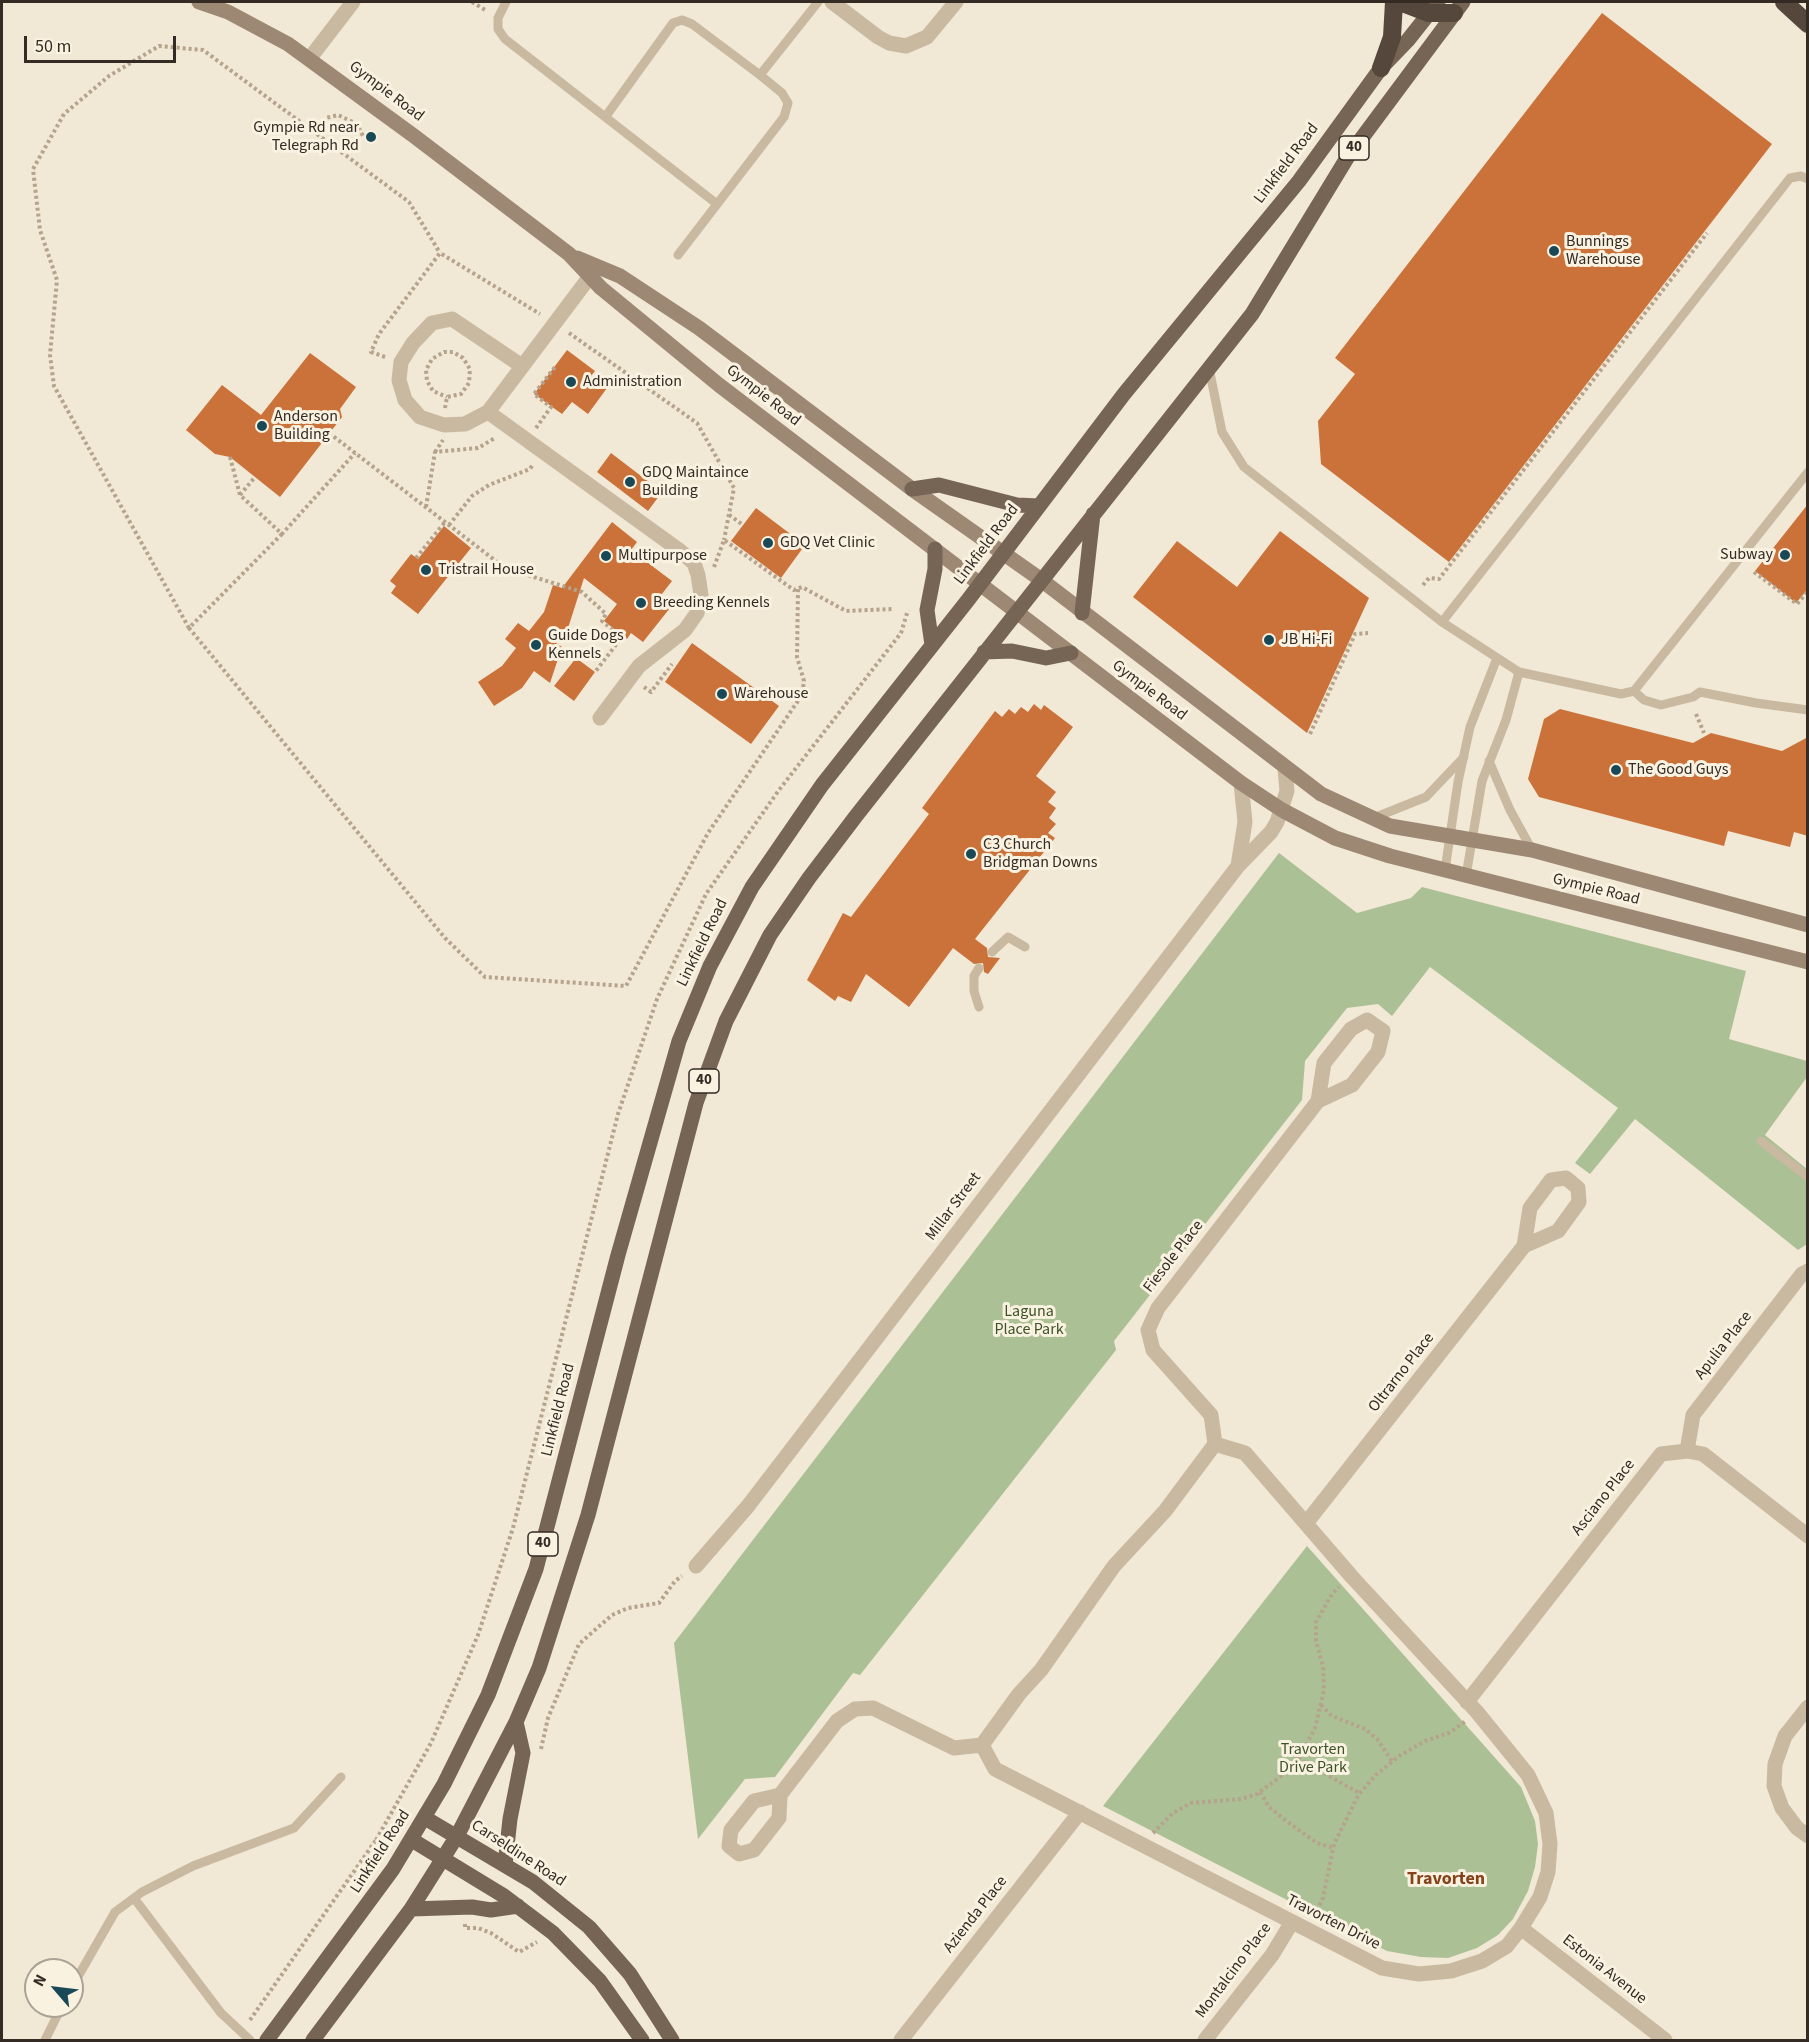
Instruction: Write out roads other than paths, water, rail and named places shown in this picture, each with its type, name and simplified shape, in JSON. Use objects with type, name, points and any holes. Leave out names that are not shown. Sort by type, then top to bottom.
[{"type":"highway","points":[[1381,68],[1392,37],[1394,2]]},
{"type":"highway","points":[[1400,2],[1433,8],[1458,7]]},
{"type":"highway","points":[[1784,2],[1808,24]]},
{"type":"main road","name":"Gympie Road","points":[[199,2],[250,23],[310,58],[569,254],[601,288],[719,385],[1241,783],[1282,810],[1335,838],[1445,870],[1808,962]]},
{"type":"main road","name":"40","points":[[443,1859],[516,1722],[553,1631],[571,1574],[696,1103],[726,1021],[754,964],[790,903],[1040,579],[1209,368],[1267,291],[1347,158],[1458,7]]},
{"type":"main road","name":"Linkfield Road","points":[[267,2040],[360,1916],[412,1840],[467,1742],[488,1695],[536,1569],[658,1107],[701,986],[725,936],[775,850],[1124,394],[1299,181],[1381,68],[1433,8]]},
{"type":"main road","name":"Gympie Road","points":[[569,254],[620,276],[660,300],[912,489],[1040,579],[1285,769],[1321,794],[1371,819],[1409,831],[1532,850],[1808,926]]},
{"type":"main road","points":[[912,489],[939,485],[1017,505],[1039,506]]},
{"type":"main road","points":[[1082,613],[1094,513]]},
{"type":"main road","points":[[932,645],[927,610],[934,569],[934,549]]},
{"type":"main road","points":[[984,652],[1012,651],[1046,658],[1071,653]]},
{"type":"main road","points":[[505,1865],[510,1819],[523,1753],[516,1722]]},
{"type":"main road","name":"Carseldine Road","points":[[425,1818],[505,1865],[561,1903],[611,1950],[646,1997],[672,2040]]},
{"type":"main road","points":[[412,1840],[518,1906],[553,1933],[600,1981],[642,2040]]},
{"type":"main road","points":[[313,2040],[411,1909],[443,1859]]},
{"type":"main road","points":[[411,1909],[463,1906],[491,1910],[518,1906]]},
{"type":"street","points":[[310,58],[353,2]]},
{"type":"street","points":[[832,2],[889,43],[906,46],[927,37],[956,2]]},
{"type":"street","points":[[522,366],[452,319],[432,323],[413,343],[401,362],[399,380],[405,400],[420,417],[444,432],[488,412],[591,275]]},
{"type":"street","points":[[488,412],[694,563],[701,595],[697,613],[684,630],[653,653],[631,677],[600,718]]},
{"type":"street","name":"Millar Street","points":[[696,1566],[748,1506],[1238,867],[1271,832],[1282,810],[1287,791],[1285,769]]},
{"type":"street","name":"Millar Street","points":[[1238,867],[1245,822],[1241,783]]},
{"type":"street","name":"Fiesole Place","points":[[1215,1444],[1211,1415],[1153,1350],[1148,1330],[1158,1308],[1318,1101],[1352,1085],[1378,1052],[1383,1031],[1367,1020],[1350,1029],[1324,1063],[1318,1101]]},
{"type":"street","name":"Oltrarno Place","points":[[1307,1522],[1524,1246],[1558,1231],[1579,1202],[1578,1188],[1566,1178],[1551,1180],[1530,1208],[1524,1246]]},
{"type":"street","name":"Apulia Place","points":[[1687,1451],[1693,1415],[1802,1274],[1808,1271]]},
{"type":"street","points":[[780,1795],[837,1721],[855,1709],[873,1708],[954,1748],[982,1745],[1019,1694],[1041,1670],[1114,1566],[1165,1511],[1215,1444]]},
{"type":"street","name":"Travorten Drive","points":[[982,1745],[995,1769],[1382,1968],[1419,1974],[1451,1971],[1482,1960],[1507,1946],[1521,1928],[1540,1897],[1548,1872],[1550,1844],[1545,1813],[1528,1775],[1472,1707],[1352,1577],[1307,1522],[1245,1453],[1215,1444]]},
{"type":"street","points":[[1687,1451],[1702,1454],[1808,1536]]},
{"type":"street","name":"Asciano Place","points":[[1472,1707],[1661,1454],[1687,1451]]},
{"type":"street","points":[[1808,1707],[1785,1736],[1775,1764],[1774,1786],[1782,1808],[1797,1828],[1808,1836]]},
{"type":"street","name":"Azienda Place","points":[[901,2040],[1080,1812]]},
{"type":"street","name":"Montalcino Place","points":[[1205,2040],[1272,1955],[1292,1922]]},
{"type":"street","name":"Estonia Avenue","points":[[1521,1928],[1665,2040]]},
{"type":"lane","points":[[506,2],[498,18],[498,29],[505,39],[717,204]]},
{"type":"lane","points":[[760,75],[818,2]]},
{"type":"lane","points":[[606,116],[673,23],[682,20],[692,24],[760,75],[782,93],[788,103],[784,117],[678,255]]},
{"type":"lane","points":[[1442,622],[1790,178],[1802,176],[1808,179]]},
{"type":"lane","points":[[1209,368],[1222,432],[1244,467],[1442,622],[1520,672],[1621,694],[1634,691],[1808,472]]},
{"type":"lane","points":[[1445,870],[1470,727],[1497,658]]},
{"type":"lane","points":[[1466,876],[1489,761],[1506,720],[1520,672]]},
{"type":"lane","points":[[1634,691],[1644,700],[1661,705],[1693,697],[1700,692],[1808,710]]},
{"type":"lane","points":[[1371,819],[1426,797],[1464,757]]},
{"type":"lane","points":[[1489,761],[1510,810],[1532,850]]},
{"type":"lane","points":[[992,952],[1008,937],[1025,947]]},
{"type":"lane","points":[[979,968],[974,976],[974,991],[979,1007]]},
{"type":"lane","points":[[1761,1140],[1808,1177]]},
{"type":"lane","points":[[84,1966],[115,1912],[134,1898],[193,1866],[294,1828],[342,1777]]},
{"type":"lane","points":[[134,1898],[221,2013],[250,2040]]},
{"type":"lane","points":[[45,2040],[56,2018]]},
{"type":"place","name":"Gympie Rd near Telegraph Rd","points":[[371,137]]},
{"type":"place","name":"Bunnings Warehouse","points":[[1554,251]]},
{"type":"place","name":"Administration","points":[[571,382]]},
{"type":"place","name":"Anderson Building","points":[[262,426]]},
{"type":"place","name":"GDQ Maintaince Building","points":[[630,482]]},
{"type":"place","name":"GDQ Vet Clinic","points":[[768,543]]},
{"type":"place","name":"Subway","points":[[1785,555]]},
{"type":"place","name":"Multipurpose","points":[[606,556]]},
{"type":"place","name":"Tristrail House","points":[[426,570]]},
{"type":"place","name":"Breeding Kennels","points":[[641,603]]},
{"type":"place","name":"JB Hi-Fi","points":[[1269,640]]},
{"type":"place","name":"Guide Dogs Kennels","points":[[536,645]]},
{"type":"place","name":"Warehouse","points":[[722,694]]},
{"type":"place","name":"The Good Guys","points":[[1616,770]]},
{"type":"place","name":"C3 Church Bridgman Downs","points":[[971,854]]},
{"type":"district","name":"Travorten","points":[[1446,1880]]},
{"type":"park label","name":"Laguna Place Park","points":[[1029,1321]]},
{"type":"park label","name":"Travorten Drive Park","points":[[1313,1759]]}]
